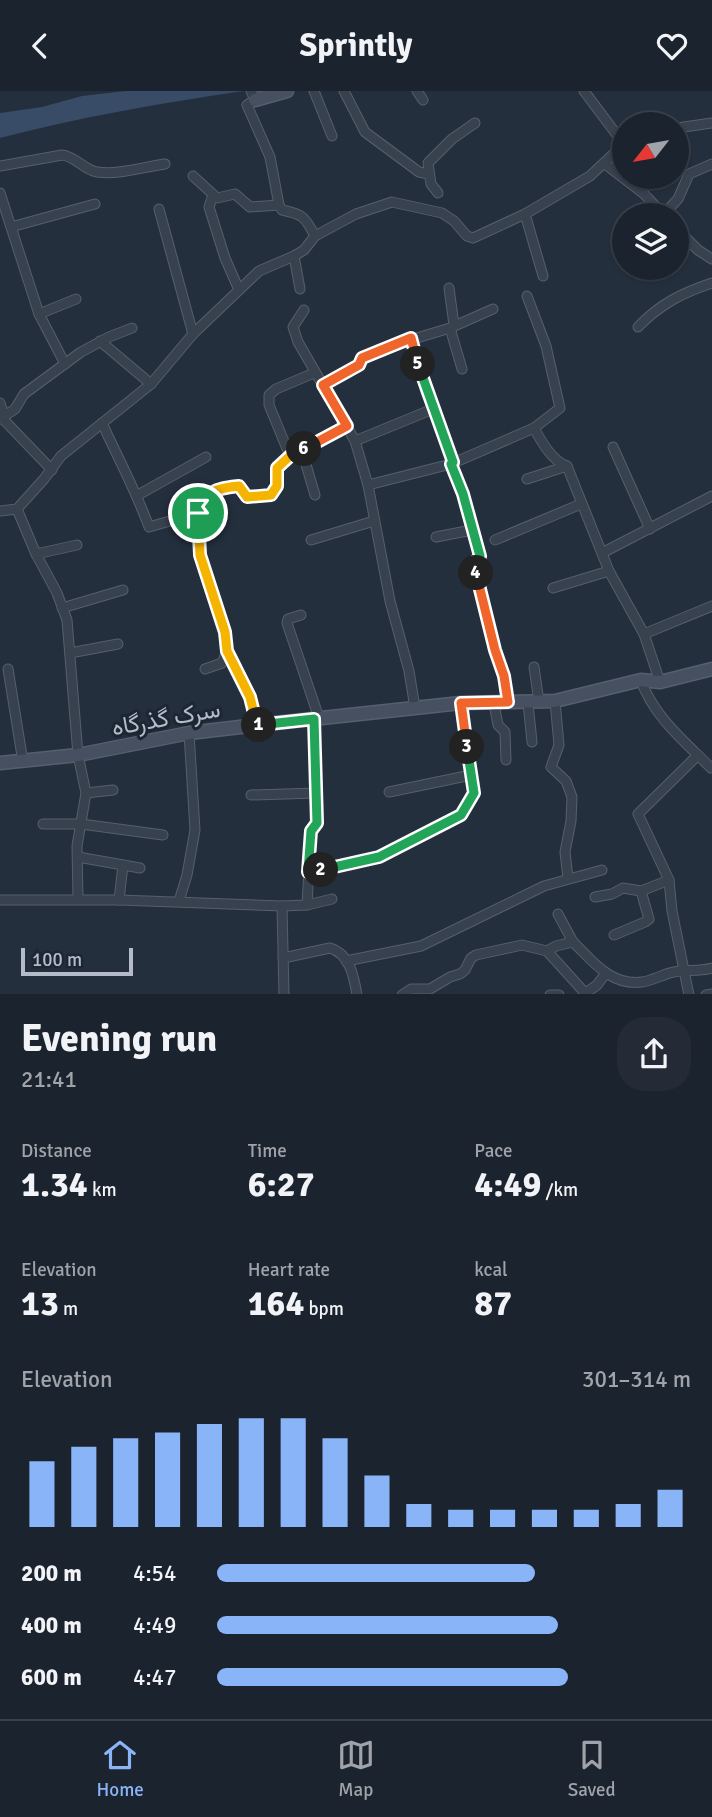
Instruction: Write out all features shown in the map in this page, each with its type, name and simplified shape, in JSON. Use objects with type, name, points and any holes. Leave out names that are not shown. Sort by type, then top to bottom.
[{"type":"street","points":[[287,91],[253,95],[247,105],[270,157],[279,205],[282,210],[298,213],[306,219],[315,236]]},
{"type":"street","points":[[314,91],[332,136]]},
{"type":"street","points":[[344,91],[365,132],[419,172],[429,174]]},
{"type":"street","points":[[416,91],[423,100]]},
{"type":"street","points":[[584,91],[612,127]]},
{"type":"street","points":[[438,193],[431,184],[428,163],[452,139],[475,123]]},
{"type":"street","points":[[690,126],[712,123]]},
{"type":"street","points":[[0,166],[62,155],[69,155],[94,171],[113,172],[165,165]]},
{"type":"street","points":[[0,512],[17,509],[61,456],[151,384],[193,334],[260,271],[304,250],[315,236],[356,214],[391,202],[442,213],[454,221],[467,236],[473,238],[525,214],[590,176],[612,156]]},
{"type":"street","points":[[605,164],[653,203]]},
{"type":"street","points":[[674,203],[690,174],[712,164]]},
{"type":"street","points":[[193,176],[217,198],[234,194],[250,207],[279,205]]},
{"type":"street","points":[[0,193],[39,314],[65,364]]},
{"type":"street","points":[[213,195],[209,207],[225,258],[239,290]]},
{"type":"street","points":[[11,227],[95,204]]},
{"type":"street","points":[[159,209],[193,334]]},
{"type":"street","points":[[525,214],[543,276]]},
{"type":"street","points":[[689,241],[712,259]]},
{"type":"street","points":[[294,256],[300,289]]},
{"type":"street","points":[[638,327],[664,303],[712,283]]},
{"type":"street","points":[[449,288],[452,326],[462,369]]},
{"type":"street","points":[[369,485],[452,463],[534,428],[560,408],[546,346],[527,296]]},
{"type":"street","points":[[39,314],[76,299]]},
{"type":"street","points":[[323,385],[359,365],[362,358],[494,309]]},
{"type":"street","points":[[304,310],[297,318],[294,332],[314,373],[355,441],[369,485],[390,601],[409,671],[415,708]]},
{"type":"street","points":[[2,418],[15,409],[24,394],[65,364],[100,341],[132,328]]},
{"type":"street","points":[[411,338],[463,494],[480,556],[474,563],[504,676],[508,702]]},
{"type":"street","points":[[100,341],[151,384]]},
{"type":"street","points":[[290,456],[269,405],[269,395],[276,389],[314,373]]},
{"type":"street","points":[[0,403],[2,418],[52,470]]},
{"type":"street","points":[[355,441],[433,409]]},
{"type":"street","points":[[102,423],[120,464],[138,495],[149,527],[198,513]]},
{"type":"street","points":[[257,725],[250,697],[227,651],[225,632],[200,555],[198,513],[215,489],[239,486],[247,497],[271,495],[277,486],[277,468],[290,456],[347,426]]},
{"type":"street","points":[[534,428],[560,464],[566,466]]},
{"type":"street","points":[[613,447],[650,529]]},
{"type":"street","points":[[302,451],[315,495]]},
{"type":"street","points":[[138,495],[206,457]]},
{"type":"street","points":[[527,479],[566,466]]},
{"type":"street","points":[[566,466],[608,571],[644,634],[660,682]]},
{"type":"street","points":[[602,553],[712,496]]},
{"type":"street","points":[[495,540],[581,504]]},
{"type":"street","points":[[17,509],[67,620],[78,755],[86,793],[77,846],[78,899]]},
{"type":"street","points":[[311,540],[374,521]]},
{"type":"street","points":[[436,537],[472,530]]},
{"type":"street","points":[[36,554],[77,545]]},
{"type":"street","points":[[553,587],[608,571]]},
{"type":"street","points":[[62,608],[123,590]]},
{"type":"street","points":[[644,634],[712,606]]},
{"type":"street","points":[[301,615],[287,620],[316,719],[317,823],[311,831],[307,905]]},
{"type":"street","points":[[70,653],[118,644]]},
{"type":"street","points":[[205,669],[222,663],[227,651]]},
{"type":"street","points":[[532,742],[534,667]]},
{"type":"street","points":[[8,669],[23,762]]},
{"type":"street","name":"سرک گذرگاه","points":[[0,763],[78,755],[189,733],[257,725],[461,703],[555,701],[641,680],[660,682],[712,669]]},
{"type":"street","points":[[641,680],[647,699],[711,768]]},
{"type":"street","points":[[555,701],[559,745],[551,767],[566,781],[572,797],[565,852],[568,878]]},
{"type":"street","points":[[308,872],[379,857],[461,815],[474,793],[461,703]]},
{"type":"street","points":[[494,704],[498,725],[505,732],[506,760]]},
{"type":"street","points":[[179,901],[195,830],[189,733]]},
{"type":"street","points":[[689,994],[672,911],[669,880],[638,814],[698,755]]},
{"type":"street","points":[[389,792],[471,775]]},
{"type":"street","points":[[86,793],[113,790]]},
{"type":"street","points":[[251,795],[316,793]]},
{"type":"street","points":[[43,824],[81,824],[163,835]]},
{"type":"street","points":[[78,857],[140,868]]},
{"type":"street","points":[[119,899],[123,865]]},
{"type":"street","points":[[346,961],[421,946],[544,886],[602,870]]},
{"type":"street","points":[[595,897],[612,894],[623,888],[640,891],[669,880]]},
{"type":"street","points":[[614,935],[649,919],[640,891]]},
{"type":"street","points":[[0,900],[119,899],[282,906],[307,905],[331,899]]},
{"type":"street","points":[[282,906],[284,994]]},
{"type":"street","points":[[558,914],[573,942],[612,979],[642,982],[677,971],[712,968]]},
{"type":"street","points":[[547,951],[573,942]]},
{"type":"street","points":[[404,994],[411,989],[432,989],[460,974],[476,955],[522,945],[547,951],[584,994],[597,985],[606,973]]},
{"type":"street","points":[[283,958],[330,948],[335,950],[352,967],[357,994]]},
{"type":"water","points":[[126,91],[244,91],[121,111],[0,138],[0,113],[42,107],[82,96]]},
{"type":"route","points":[[411,338],[426,392],[453,462],[451,464],[463,494],[480,556],[474,563],[504,676],[508,702],[461,703],[474,793],[461,815],[379,857],[308,872],[311,831],[317,823],[314,719],[257,725],[250,697],[236,664],[227,651],[225,632],[200,555],[198,513],[215,489],[239,486],[247,497],[271,495],[277,486],[277,468],[290,456],[347,426],[323,385],[359,365],[362,358],[411,338]]}]
